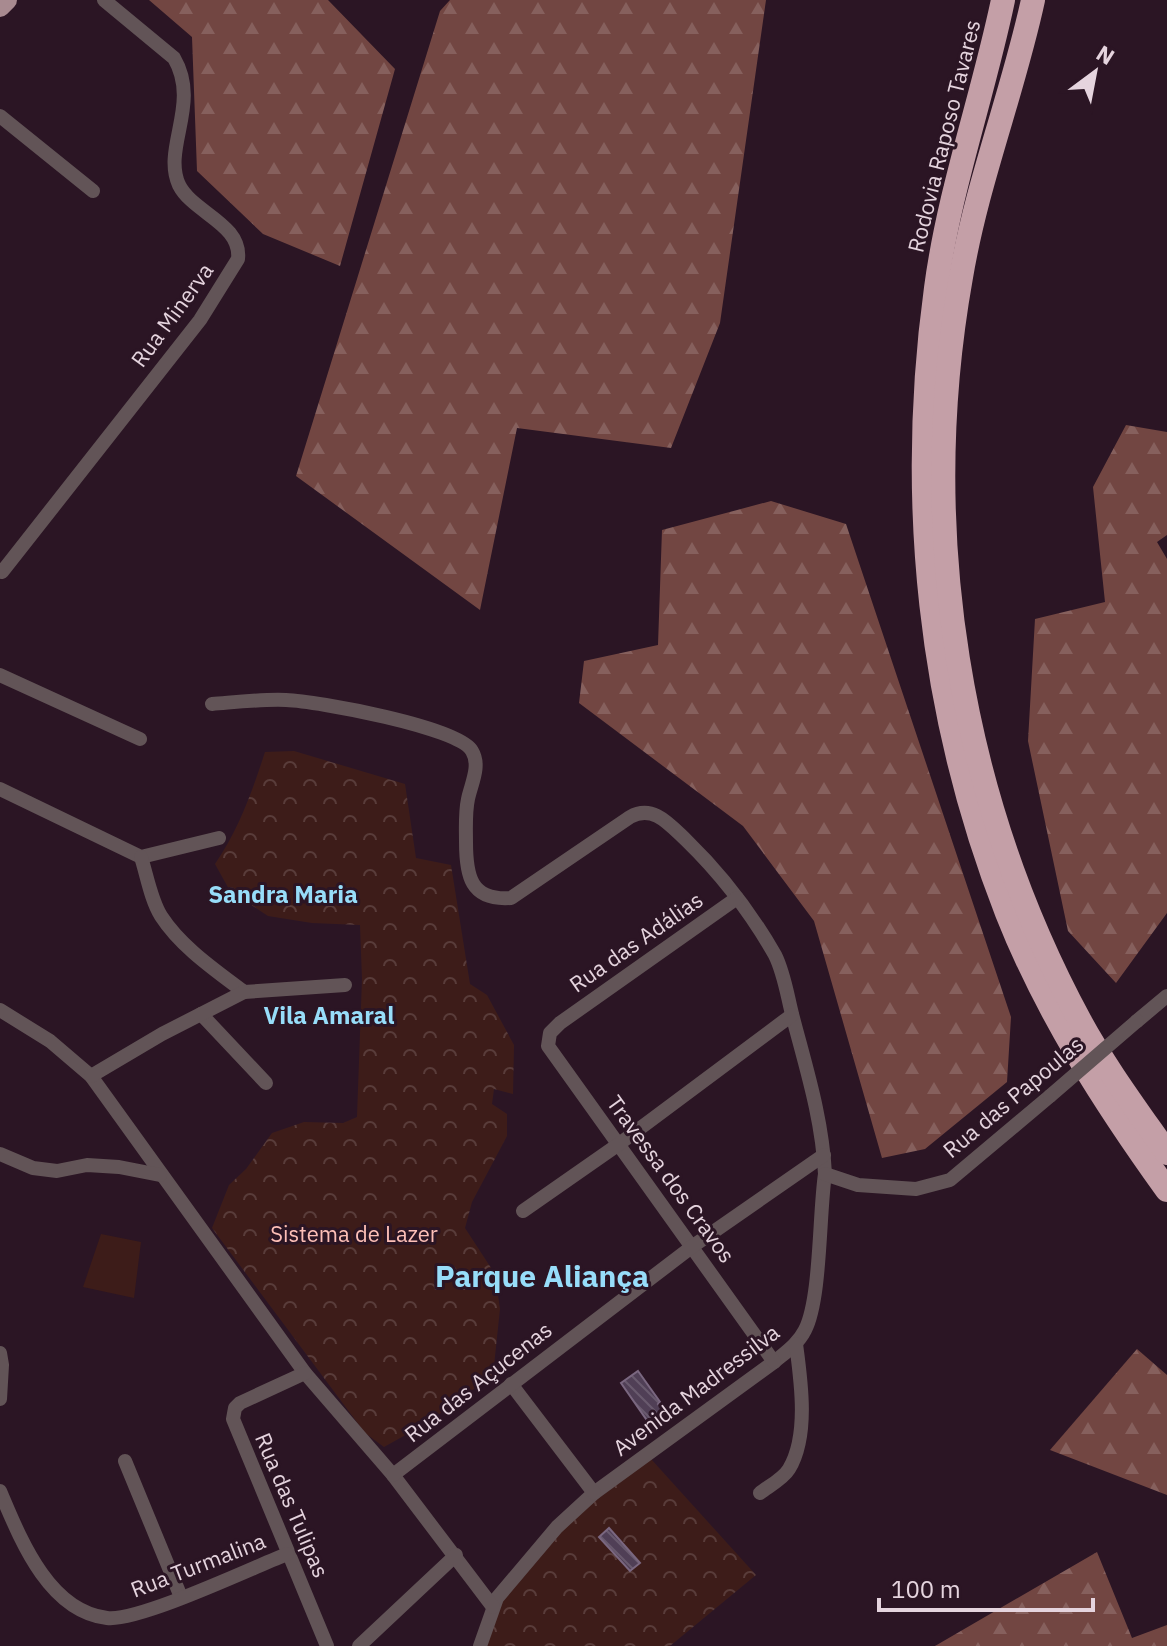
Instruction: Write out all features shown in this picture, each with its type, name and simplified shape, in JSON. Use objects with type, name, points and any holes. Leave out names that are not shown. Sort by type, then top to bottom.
[{"type":"highway","name":"Rodovia Raposo Tavares","points":[[1003,0],[948,216],[928,351],[922,500],[937,656],[951,733],[971,808],[1007,914],[1056,1018],[1112,1113],[1167,1190]]},
{"type":"highway","points":[[1033,0],[976,203],[950,346],[943,430],[942,507],[948,582],[957,652],[975,743],[1003,847],[1035,930],[1081,1022],[1120,1087],[1167,1153]]},
{"type":"main road","points":[[0,7],[7,0]]},
{"type":"street","name":"Rua Minerva","points":[[2,572],[200,320],[238,259],[239,248],[233,236],[194,203],[179,185],[175,167],[185,86],[181,70],[174,58],[104,0]]},
{"type":"street","points":[[0,116],[93,191]]},
{"type":"street","points":[[0,675],[140,739]]},
{"type":"street","name":"Avenida Madressilva","points":[[212,704],[289,700],[404,721],[443,732],[471,749],[475,764],[468,801],[466,871],[481,892],[495,899],[511,898],[630,817],[639,812],[651,812],[689,843],[737,898],[776,958],[812,1081],[825,1174],[812,1308],[805,1330],[796,1344],[774,1362],[594,1493],[557,1527],[497,1598],[480,1646]]},
{"type":"street","points":[[0,789],[141,857],[219,838]]},
{"type":"street","points":[[141,857],[159,914],[183,942],[244,992]]},
{"type":"street","name":"Rua das Adálias","points":[[560,1023],[737,898]]},
{"type":"street","points":[[91,1076],[244,992],[345,985]]},
{"type":"street","name":"Rua das Papoulas","points":[[825,1174],[858,1185],[916,1189],[950,1180],[1167,996]]},
{"type":"street","points":[[0,1010],[50,1041],[91,1076],[305,1373],[393,1475],[493,1607]]},
{"type":"street","points":[[201,1014],[266,1083]]},
{"type":"street","points":[[523,1211],[792,1015]]},
{"type":"street","name":"Travessa dos Cravos","points":[[560,1023],[550,1033],[548,1046],[774,1362]]},
{"type":"street","points":[[0,1154],[33,1168],[57,1171],[87,1165],[160,1175]]},
{"type":"street","name":"Rua das Açucenas","points":[[393,1475],[693,1246],[824,1155]]},
{"type":"street","points":[[760,1493],[788,1471],[796,1450],[802,1391],[796,1344]]},
{"type":"street","points":[[0,1353],[0,1399]]},
{"type":"street","name":"Rua das Tulipas","points":[[305,1373],[240,1403],[233,1414],[234,1426],[327,1646]]},
{"type":"street","points":[[511,1384],[594,1493]]},
{"type":"street","points":[[125,1461],[181,1597]]},
{"type":"street","name":"Rua Turmalina","points":[[0,1491],[28,1552],[56,1589],[79,1608],[111,1619],[141,1613],[287,1554]]},
{"type":"street","points":[[359,1646],[456,1555]]},
{"type":"green space","points":[[149,0],[328,0],[395,69],[340,266],[263,234],[197,171],[192,37]]},
{"type":"green space","points":[[450,0],[766,0],[720,323],[671,448],[517,428],[480,610],[296,476],[440,11]]},
{"type":"green space","points":[[1126,425],[1167,432],[1167,535],[1157,542],[1167,559],[1167,913],[1116,983],[1068,931],[1028,741],[1035,619],[1105,602],[1093,487]]},
{"type":"green space","points":[[771,501],[846,524],[1011,1017],[1007,1082],[925,1149],[882,1158],[814,921],[743,826],[579,703],[584,661],[658,645],[662,530]]},
{"type":"green space","name":"Sistema de Lazer","points":[[294,751],[405,784],[416,858],[451,865],[470,984],[487,995],[514,1045],[513,1094],[494,1089],[492,1104],[507,1114],[507,1136],[472,1202],[465,1228],[495,1274],[500,1309],[493,1375],[427,1423],[384,1447],[365,1433],[212,1228],[229,1185],[246,1169],[272,1133],[304,1122],[343,1123],[357,1117],[362,979],[360,925],[312,923],[268,916],[230,891],[215,864],[244,810],[265,752]]},
{"type":"green space","points":[[101,1234],[141,1242],[134,1298],[83,1287]]},
{"type":"green space","points":[[1137,1349],[1167,1375],[1167,1495],[1050,1450]]},
{"type":"green space","points":[[651,1459],[756,1575],[670,1646],[484,1646],[499,1600],[576,1515]]},
{"type":"green space","points":[[1097,1552],[1132,1638],[1167,1625],[1167,1646],[935,1646]]},
{"type":"building","points":[[638,1371],[663,1411],[656,1415],[662,1423],[653,1429],[621,1383]]},
{"type":"building","points":[[609,1528],[640,1563],[630,1571],[599,1537]]},
{"type":"district","name":"Sandra Maria","points":[[283,895]]},
{"type":"district","name":"Vila Amaral","points":[[329,1016]]},
{"type":"district","name":"Parque Aliança","points":[[542,1277]]}]
